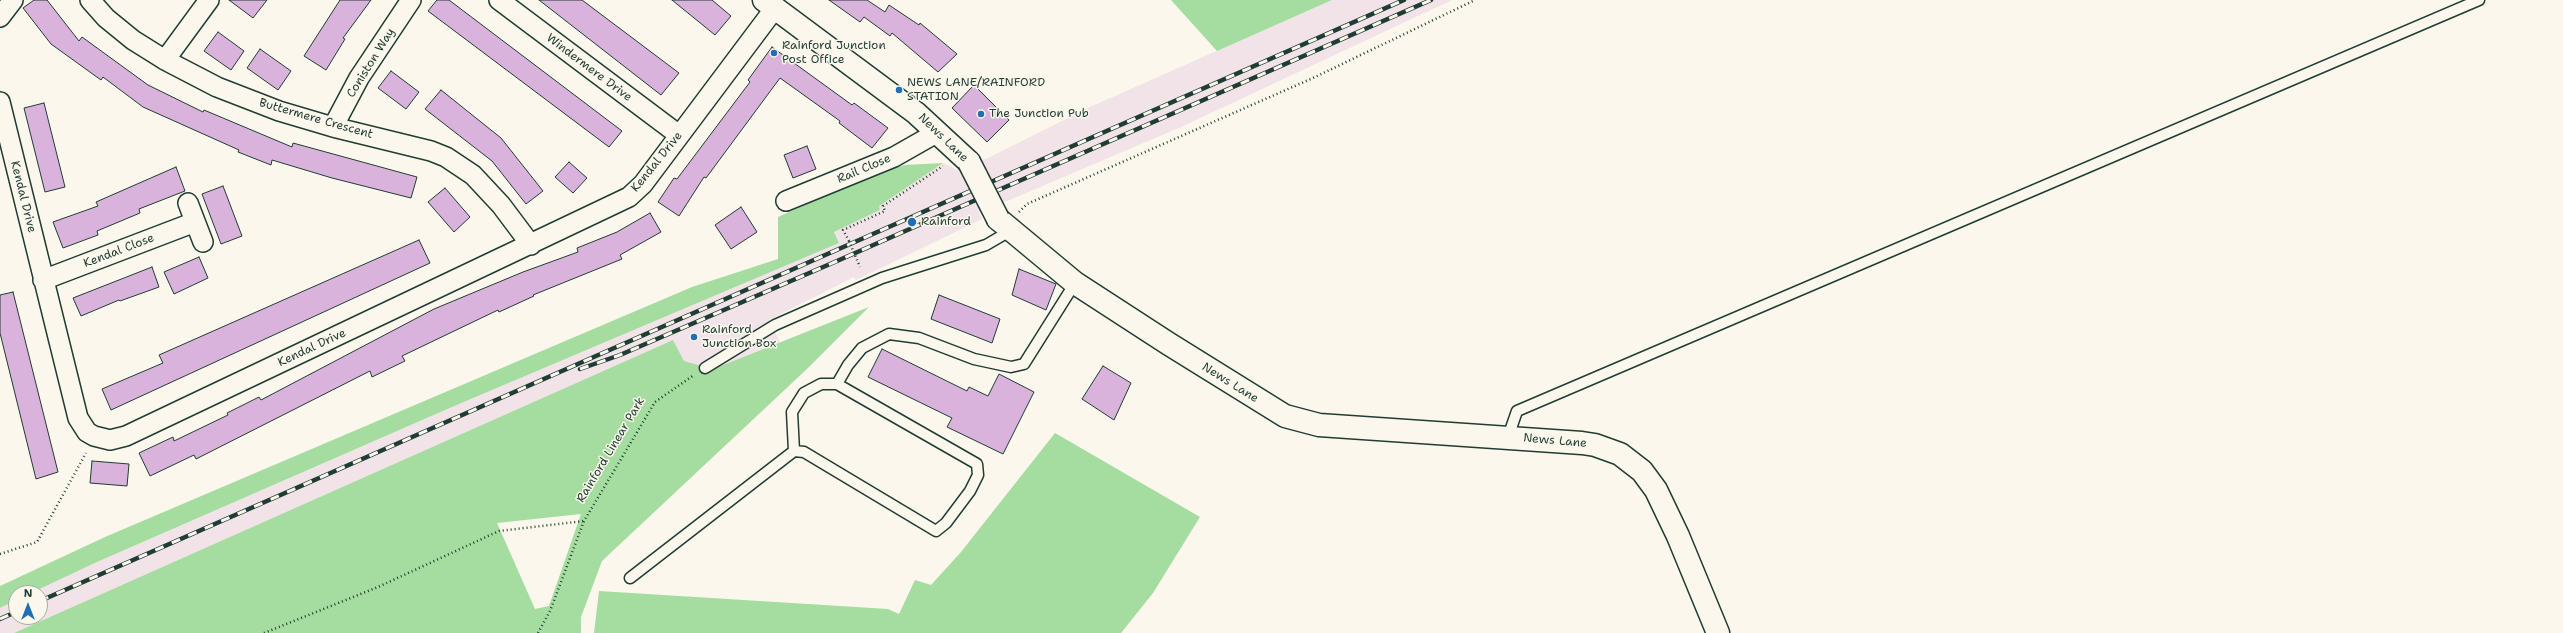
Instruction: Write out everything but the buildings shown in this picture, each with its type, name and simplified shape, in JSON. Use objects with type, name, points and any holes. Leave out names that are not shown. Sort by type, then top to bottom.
[{"type":"street","points":[[0,18],[13,0]]},
{"type":"street","name":"Buttermere Crescent","points":[[90,0],[106,18],[133,40],[165,60],[217,87],[279,111],[333,127],[431,151],[460,165],[501,205],[532,245]]},
{"type":"street","points":[[165,60],[209,0]]},
{"type":"street","name":"Coniston Way","points":[[333,127],[359,78],[411,0]]},
{"type":"street","name":"Windermere Drive","points":[[499,0],[679,135]]},
{"type":"street","name":"Kendal Drive","points":[[0,102],[78,418],[84,428],[94,436],[110,440],[126,436],[532,245],[630,197],[643,184],[679,135],[770,4]]},
{"type":"street","name":"News Lane","points":[[770,4],[916,113],[938,132],[966,159],[1004,225],[1075,283],[1270,408],[1300,421],[1337,427],[1595,445],[1620,454],[1642,471],[1656,490],[1678,536],[1718,633]]},
{"type":"street","name":"Rail Close","points":[[786,201],[894,157],[938,132]]},
{"type":"street","points":[[188,203],[203,242]]},
{"type":"street","name":"Kendal Close","points":[[43,280],[195,222]]},
{"type":"lane","points":[[1508,438],[1517,411],[2478,0]]},
{"type":"lane","points":[[705,368],[775,325],[882,278],[986,245],[1004,225]]},
{"type":"lane","points":[[837,384],[848,365],[862,348],[889,334],[919,338],[974,359],[1011,367],[1024,364],[1075,283]]},
{"type":"lane","points":[[630,578],[794,451],[804,452],[936,531],[946,523],[970,491],[978,475],[977,464],[837,384],[821,384],[804,393],[792,412],[794,451]]},
{"type":"path","points":[[1027,204],[1313,78],[1475,0]]},
{"type":"path","points":[[860,267],[843,230],[885,211],[883,206],[944,166],[966,159]]},
{"type":"path","name":"Rainford Linear Park","points":[[538,633],[550,611],[584,521],[655,402],[705,368]]},
{"type":"path","points":[[0,554],[37,542],[86,451]]},
{"type":"path","points":[[264,633],[378,587],[499,531],[584,521]]},
{"type":"shaded area","points":[[1332,0],[1452,0],[1181,127],[979,213],[982,219],[856,280],[854,277],[769,320],[780,342],[713,369],[684,361],[673,340],[48,618],[48,585],[97,562],[452,407],[839,243],[834,232],[880,210],[878,206],[943,163],[958,170],[990,157],[1090,107]]},
{"type":"shaded area","points":[[8,604],[8,625],[32,625],[14,633],[0,633],[0,608]]},
{"type":"green space","points":[[1171,0],[1332,0],[1217,51]]},
{"type":"green space","points":[[943,163],[879,206],[880,210],[834,232],[839,243],[452,407],[97,562],[48,585],[8,585],[8,604],[0,608],[0,586],[105,537],[692,287],[778,259],[778,217],[877,172],[905,165]]},
{"type":"green space","points":[[869,307],[808,368],[602,561],[581,617],[581,633],[14,633],[32,625],[48,625],[48,618],[673,340],[684,361],[713,369]],"holes":[[[581,514],[549,606],[535,609],[497,523]]]},
{"type":"green space","points":[[1055,433],[1200,517],[1153,593],[1121,633],[594,633],[599,591],[888,609],[899,614],[915,580],[931,585],[961,552]]},
{"type":"railway","points":[[48,597],[1404,0]]},
{"type":"railway","points":[[580,369],[620,355],[837,261],[1431,0]]},
{"type":"railway","points":[[0,619],[8,616]]},
{"type":"place","name":"Rainford Junction Post Office","points":[[774,53]]},
{"type":"place","name":"NEWS LANE/RAINFORD STATION","points":[[899,90]]},
{"type":"place","name":"The Junction Pub","points":[[981,114]]},
{"type":"place","name":"Rainford","points":[[912,222]]},
{"type":"place","name":"Rainford Junction Box","points":[[694,337]]}]
